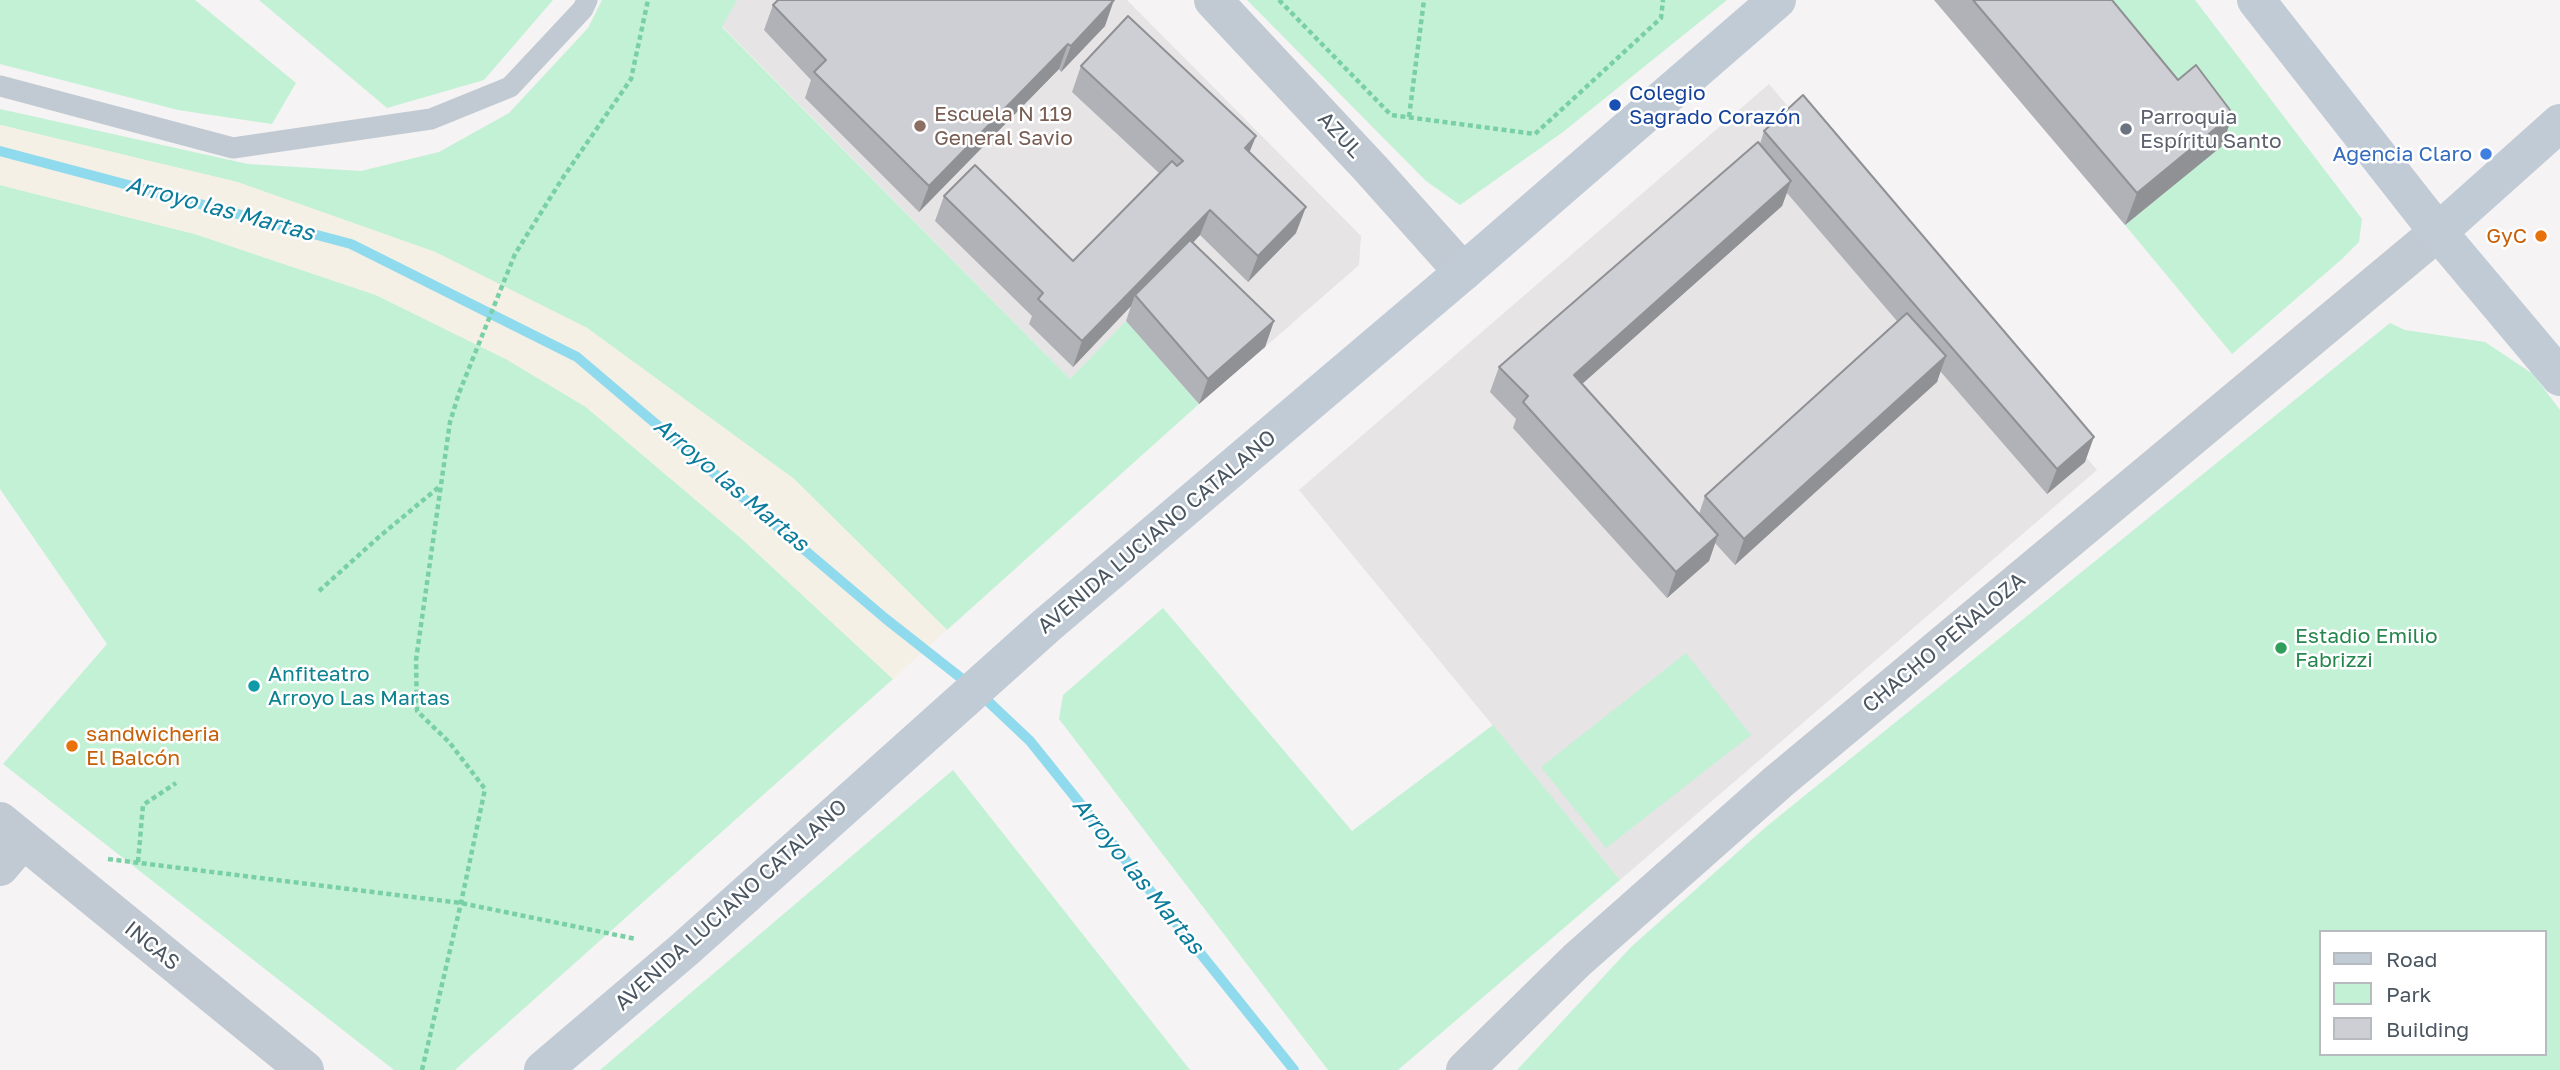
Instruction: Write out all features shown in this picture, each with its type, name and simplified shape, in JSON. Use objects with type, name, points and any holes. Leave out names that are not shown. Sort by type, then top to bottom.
[{"type":"main road","name":"AVENIDA LUCIANO CATALANO","points":[[543,1070],[685,949],[1047,625],[1464,272],[1777,0]]},
{"type":"main road","points":[[2256,0],[2438,232],[2560,377]]},
{"type":"main road","points":[[2438,232],[2560,123]]},
{"type":"street","name":"AZUL","points":[[1213,0],[1464,272]]},
{"type":"street","name":"CHACHO PEÑALOZA","points":[[1465,1070],[1577,960],[1778,782],[2438,232]]},
{"type":"street","name":"INCAS","points":[[8,843],[305,1070]]},
{"type":"lane","points":[[0,86],[233,148],[418,121],[431,119],[510,87],[583,9],[587,0]]},
{"type":"path","points":[[422,1070],[485,789],[449,742],[417,711],[416,660],[450,422],[515,254],[562,179],[631,79],[648,0]]},
{"type":"path","points":[[1279,0],[1391,115],[1535,134],[1661,18],[1663,0]]},
{"type":"path","points":[[1409,117],[1424,0]]},
{"type":"path","points":[[319,592],[380,536],[440,487]]},
{"type":"path","points":[[138,862],[143,806],[176,783]]},
{"type":"path","points":[[100,858],[461,903],[685,949]]},
{"type":"shaded area","points":[[737,0],[1127,0],[1361,236],[1359,265],[1265,347],[1180,266],[1070,379],[722,26]]},
{"type":"shaded area","points":[[1769,84],[2097,470],[1620,880],[1299,490]]},
{"type":"green space","points":[[0,0],[195,0],[296,83],[272,124],[178,110],[0,64]]},
{"type":"green space","points":[[259,0],[553,0],[484,80],[387,108]]},
{"type":"green space","points":[[602,0],[737,0],[722,27],[1070,379],[1126,321],[1199,404],[947,630],[794,479],[587,328],[435,252],[237,182],[0,125],[0,109],[248,164],[361,171],[439,152],[509,113],[588,28]]},
{"type":"green space","points":[[1247,0],[1727,0],[1563,132],[1460,205],[1426,181]]},
{"type":"green space","points":[[2073,0],[2195,0],[2362,219],[2359,242],[2232,354],[2125,225],[2221,146]]},
{"type":"green space","points":[[0,185],[195,234],[376,295],[506,359],[586,407],[742,539],[893,679],[455,1070],[394,1070],[3,764],[107,644],[0,489]]},
{"type":"green space","name":"Estadio Emilio Fabrizzi","points":[[2390,323],[2405,330],[2485,342],[2533,374],[2560,410],[2560,1070],[1517,1070],[1631,947],[1767,826]]},
{"type":"green space","points":[[1163,608],[1352,831],[1493,725],[1620,880],[1398,1070],[1328,1070],[1059,719],[1063,695]]},
{"type":"green space","points":[[1686,653],[1751,735],[1606,848],[1541,767]]},
{"type":"green space","points":[[953,770],[1190,1070],[600,1070]]},
{"type":"sand","points":[[0,125],[237,182],[435,252],[587,328],[794,479],[947,630],[893,679],[742,539],[586,407],[506,359],[376,295],[195,234],[0,185]]},
{"type":"building","name":"Escuela N 119 General Savio","points":[[778,0],[1114,0],[929,186],[814,72],[826,60],[773,5]]},
{"type":"building","name":"Parroquia Espíritu Santo","points":[[1973,0],[2112,0],[2178,80],[2196,65],[2233,114],[2137,193]]},
{"type":"building","points":[[1128,16],[1256,136],[1245,148],[1306,207],[1258,256],[1210,210],[1082,341],[1038,299],[1043,293],[944,196],[975,165],[1073,261],[1172,161],[1177,166],[1183,161],[1081,66]]},
{"type":"building","points":[[1803,95],[2094,437],[2057,469],[1764,131]]},
{"type":"building","points":[[1758,142],[1791,181],[1574,375],[1718,535],[1676,572],[1523,402],[1528,396],[1499,367]]},
{"type":"building","points":[[1190,240],[1274,321],[1208,379],[1135,295]]},
{"type":"building","points":[[1907,313],[1946,356],[1744,539],[1705,496]]},
{"type":"waterway","name":"Arroyo las Martas","points":[[0,151],[351,244],[577,357],[886,619],[975,689],[1030,741],[1294,1070]]},
{"type":"place","name":"Colegio Sagrado Corazón","points":[[1615,105]]},
{"type":"place","name":"Escuela N 119 General Savio","points":[[920,126]]},
{"type":"place","name":"Parroquia Espíritu Santo","points":[[2126,129]]},
{"type":"place","name":"Agencia Claro","points":[[2486,154]]},
{"type":"place","name":"GyC","points":[[2541,236]]},
{"type":"place","name":"Estadio Emilio Fabrizzi","points":[[2281,648]]},
{"type":"place","name":"Anfiteatro Arroyo Las Martas","points":[[254,686]]},
{"type":"place","name":"sandwicheria El Balcón","points":[[72,746]]}]
